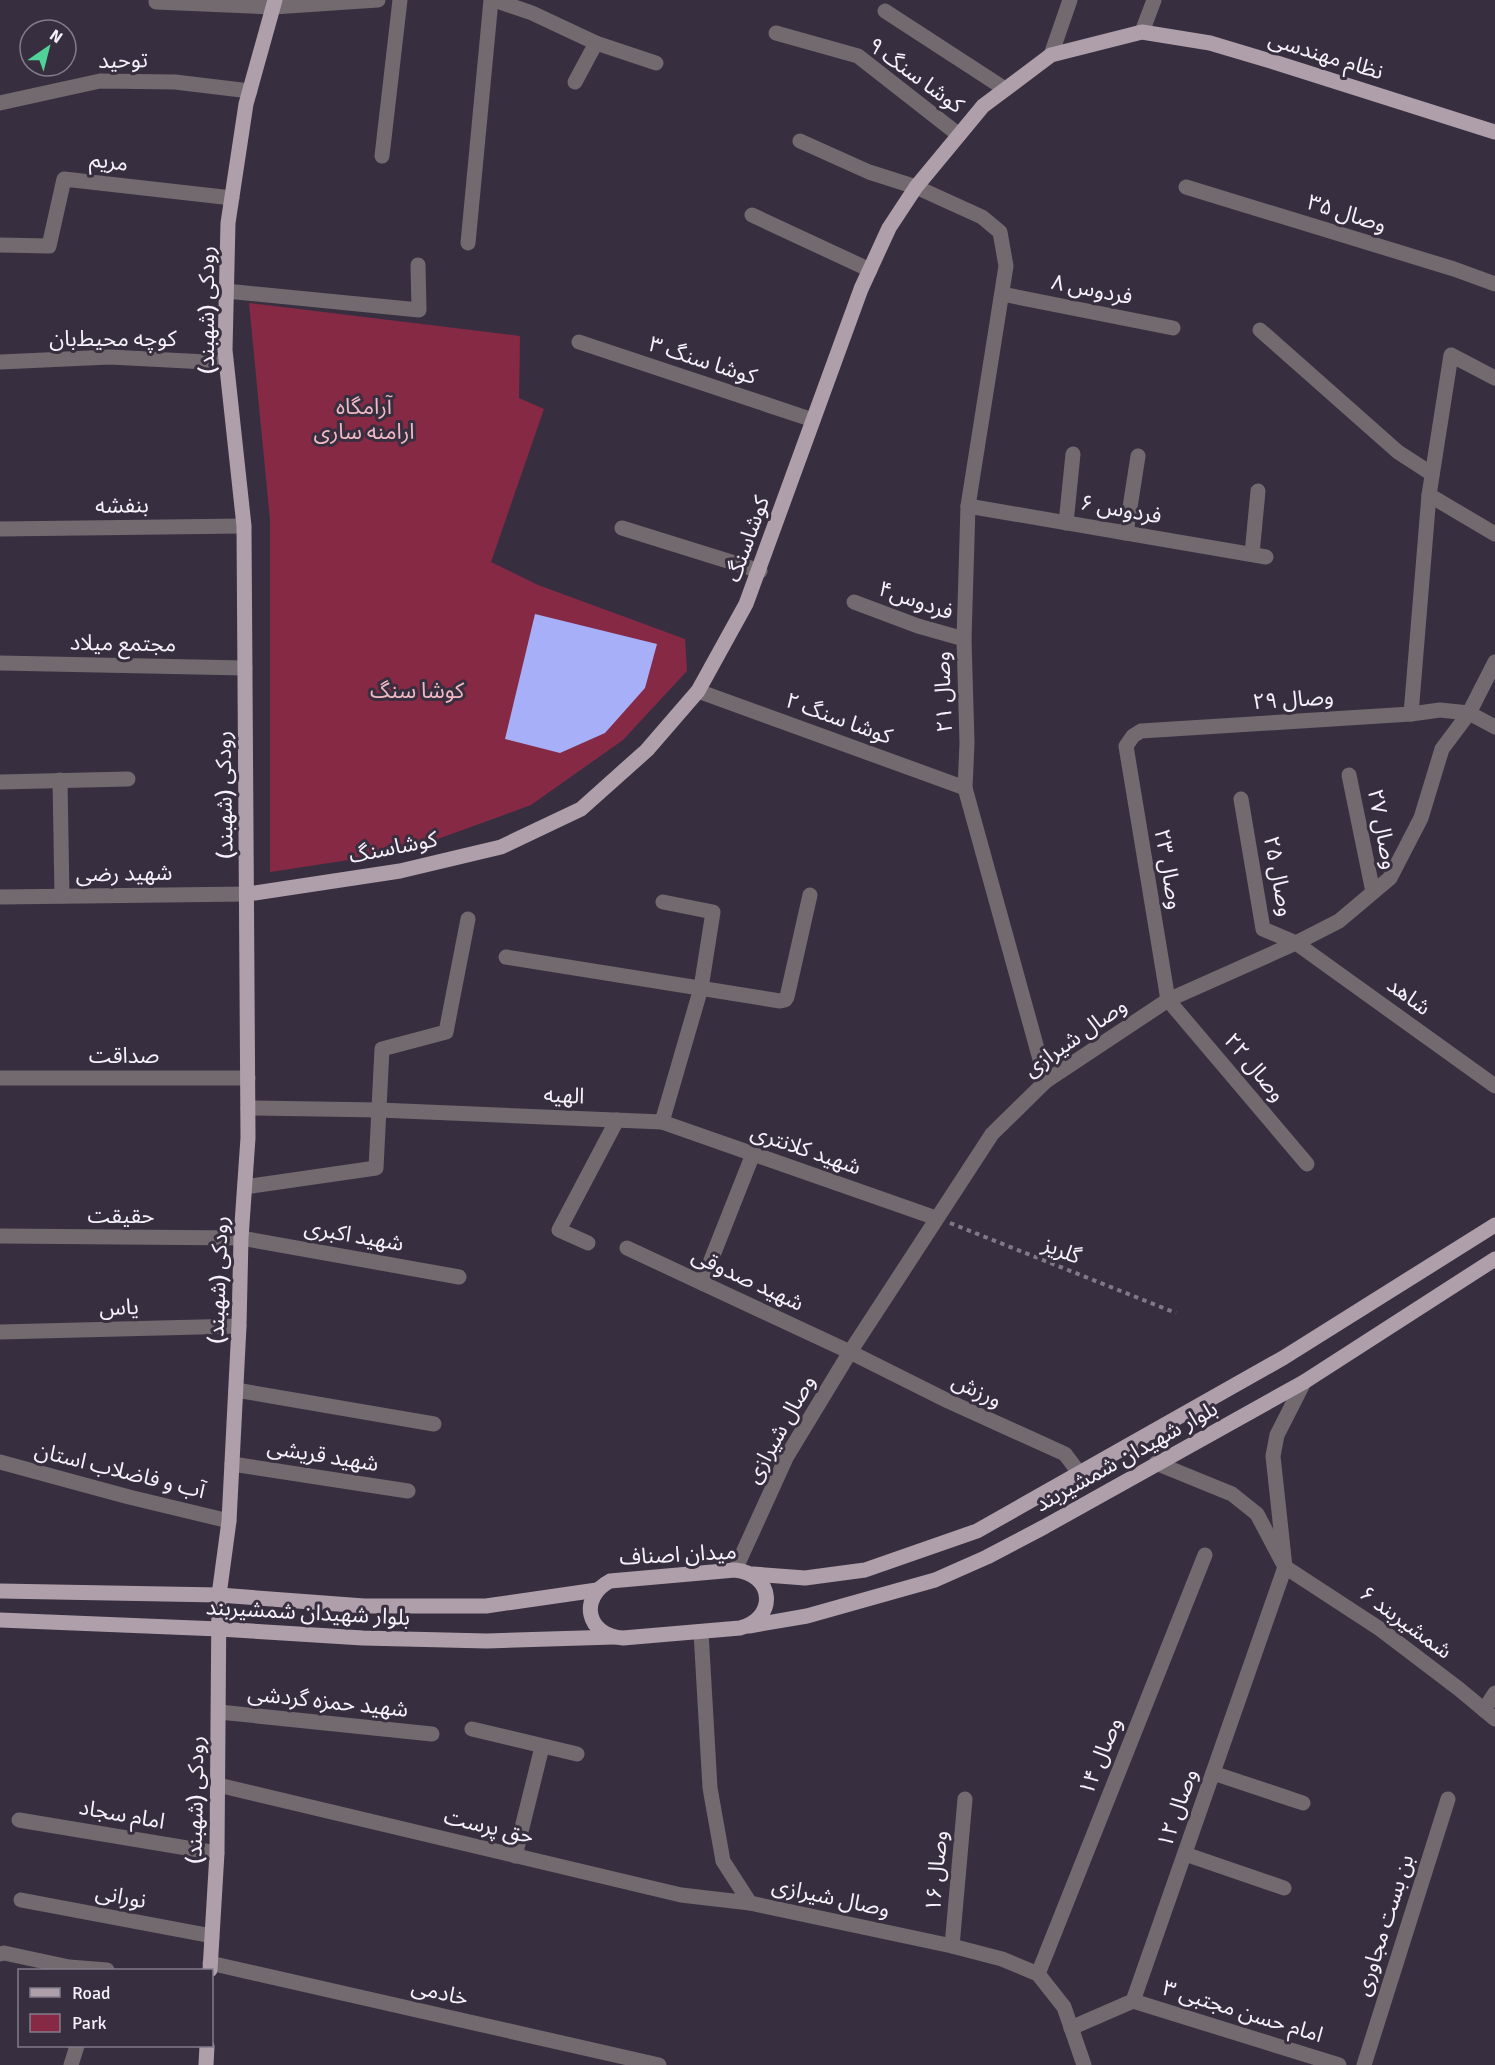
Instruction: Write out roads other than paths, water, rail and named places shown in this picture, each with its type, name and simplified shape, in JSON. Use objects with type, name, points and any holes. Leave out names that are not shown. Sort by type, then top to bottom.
[{"type":"main road","name":"رودکی (شهبند)","points":[[210,1966],[218,1853],[219,1595],[229,1521],[241,1238],[248,1138],[244,526],[226,363],[228,223],[249,91],[274,4]]},
{"type":"main road","name":"کوشاسنگ","points":[[248,894],[400,871],[501,847],[581,809],[647,750],[698,690],[746,604],[760,571],[861,289],[889,228],[916,187],[983,106],[1052,55],[1142,32]]},
{"type":"main road","name":"نظام مهندسی","points":[[1142,32],[1210,43],[1495,132]]},
{"type":"main road","name":"بلوار شهیدان شمشیربند","points":[[753,1574],[805,1578],[865,1570],[977,1531],[1283,1358],[1495,1225]]},
{"type":"main road","name":"بلوار شهیدان شمشیربند","points":[[749,1626],[807,1616],[935,1580],[987,1557],[1304,1383],[1495,1259]]},
{"type":"main road","name":"میدان اصناف","points":[[614,1637],[606,1635],[593,1622],[591,1605],[597,1590],[610,1581],[618,1579],[735,1570],[753,1574],[764,1588],[766,1606],[762,1614],[749,1626]]},
{"type":"main road","name":"بلوار شهیدان شمشیربند","points":[[0,1590],[219,1595],[364,1606],[486,1606],[597,1590]]},
{"type":"main road","name":"بلوار شهیدان شمشیربند","points":[[0,1620],[219,1629],[363,1638],[487,1641],[614,1637]]},
{"type":"main road","points":[[614,1637],[700,1632],[749,1626]]},
{"type":"main road","points":[[206,2065],[207,2047]]},
{"type":"street","points":[[156,2],[274,4],[378,0]]},
{"type":"street","points":[[382,156],[400,0]]},
{"type":"street","points":[[468,243],[492,0],[532,13],[596,43],[656,63]]},
{"type":"street","points":[[1052,55],[1070,0]]},
{"type":"street","points":[[1142,32],[1154,0]]},
{"type":"street","points":[[885,11],[1005,89]]},
{"type":"street","name":"کوشا سنگ ۹","points":[[776,33],[858,57],[960,135]]},
{"type":"street","points":[[575,82],[596,43]]},
{"type":"street","name":"توحید","points":[[0,103],[100,81],[175,82],[249,91]]},
{"type":"street","name":"وصال ۲۱","points":[[800,141],[869,172],[916,187],[982,217],[1000,232],[1006,266],[968,506],[964,639],[967,743],[964,788],[1046,1081]]},
{"type":"street","name":"مریم","points":[[0,245],[49,246],[64,178],[232,198]]},
{"type":"street","name":"وصال ۳۵","points":[[1186,187],[1454,269],[1495,284]]},
{"type":"street","points":[[752,215],[870,270]]},
{"type":"street","points":[[226,291],[419,310],[418,265]]},
{"type":"street","name":"فردوس ۸","points":[[1002,294],[1173,328]]},
{"type":"street","points":[[1260,330],[1398,452],[1432,474]]},
{"type":"street","name":"کوشا سنگ ۳","points":[[579,342],[813,420]]},
{"type":"street","points":[[1411,714],[1429,495],[1451,355],[1495,378]]},
{"type":"street","name":"کوچه محیط‌بان","points":[[0,362],[110,357],[226,363]]},
{"type":"street","points":[[1066,523],[1072,454]]},
{"type":"street","points":[[1126,533],[1138,456]]},
{"type":"street","name":"فردوس ۶","points":[[968,506],[1259,555],[1258,491]]},
{"type":"street","points":[[1429,495],[1495,534]]},
{"type":"street","name":"بنفشه","points":[[0,529],[244,526]]},
{"type":"street","points":[[622,528],[760,571]]},
{"type":"street","name":"فردوس۴","points":[[854,602],[918,626],[964,639]]},
{"type":"street","name":"وصال شیرازی","points":[[735,1570],[787,1456],[850,1352],[992,1134],[1046,1081],[1168,1000],[1296,943],[1339,921],[1390,878],[1421,818],[1442,749],[1469,713],[1495,662]]},
{"type":"street","name":"مجتمع میلاد","points":[[0,663],[245,668]]},
{"type":"street","name":"کوشا سنگ ۲","points":[[698,690],[964,788]]},
{"type":"street","name":"وصال ۲۹","points":[[1126,746],[1133,736],[1141,731],[1411,714],[1440,710],[1469,713]]},
{"type":"street","points":[[1469,713],[1495,728]]},
{"type":"street","name":"وصال ۲۳","points":[[1126,746],[1168,1000]]},
{"type":"street","name":"وصال ۲۷","points":[[1349,775],[1373,892]]},
{"type":"street","points":[[0,782],[128,778]]},
{"type":"street","points":[[60,780],[62,896]]},
{"type":"street","name":"وصال ۲۵","points":[[1241,799],[1263,928],[1296,943]]},
{"type":"street","name":"شهید رضی","points":[[0,897],[248,894]]},
{"type":"street","points":[[506,957],[780,1001],[788,997],[810,895]]},
{"type":"street","points":[[662,1122],[700,988],[713,912],[663,903]]},
{"type":"street","points":[[245,1187],[376,1168],[382,1049],[446,1032],[468,919]]},
{"type":"street","name":"شاهد","points":[[1296,943],[1495,1086]]},
{"type":"street","name":"وصال ۲۲","points":[[1168,1000],[1307,1164]]},
{"type":"street","name":"صداقت","points":[[0,1078],[248,1078]]},
{"type":"street","name":"الهیه","points":[[248,1108],[379,1110],[662,1122]]},
{"type":"street","points":[[588,1243],[559,1230],[617,1120]]},
{"type":"street","name":"شهید کلانتری","points":[[662,1122],[936,1218]]},
{"type":"street","points":[[702,1282],[753,1154]]},
{"type":"street","name":"حقیقت","points":[[0,1236],[241,1238]]},
{"type":"street","name":"شهید اکبری","points":[[241,1238],[459,1277]]},
{"type":"street","name":"شهید صدوقی","points":[[627,1248],[850,1352]]},
{"type":"street","name":"یاس","points":[[0,1332],[239,1326]]},
{"type":"street","name":"ورزش","points":[[850,1352],[948,1401],[1065,1454],[1080,1474]]},
{"type":"street","points":[[1286,1567],[1273,1456],[1277,1435],[1304,1383]]},
{"type":"street","points":[[236,1390],[434,1424]]},
{"type":"street","name":"آب و فاضلاب استان","points":[[0,1462],[229,1521]]},
{"type":"street","name":"شمشیربند ۶","points":[[1156,1463],[1232,1494],[1257,1514],[1286,1567],[1380,1629],[1490,1714]]},
{"type":"street","name":"شهید قریشی","points":[[232,1464],[408,1491]]},
{"type":"street","name":"وصال ۱۴","points":[[1038,1974],[1205,1555]]},
{"type":"street","name":"وصال ۱۲","points":[[1133,2001],[1286,1567]]},
{"type":"street","name":"وصال شیرازی","points":[[700,1632],[710,1788],[723,1861],[750,1903],[952,1946],[1002,1959],[1038,1974],[1064,2007],[1084,2065]]},
{"type":"street","points":[[1490,1714],[1495,1693]]},
{"type":"street","name":"شهید حمزه گردشی","points":[[219,1712],[432,1734]]},
{"type":"street","points":[[472,1729],[577,1754]]},
{"type":"street","points":[[515,1856],[542,1747]]},
{"type":"street","points":[[1214,1773],[1303,1803]]},
{"type":"street","name":"حق پرست","points":[[218,1785],[681,1895],[750,1903]]},
{"type":"street","name":"وصال ۱۶","points":[[952,1946],[964,1799]]},
{"type":"street","name":"بن بست مجاوری","points":[[1364,2065],[1448,1799]]},
{"type":"street","name":"امام سجاد","points":[[19,1820],[218,1853]]},
{"type":"street","points":[[1185,1854],[1284,1888]]},
{"type":"street","name":"نورانی","points":[[21,1900],[212,1936]]},
{"type":"street","points":[[0,1954],[89,1969]]},
{"type":"street","name":"خادمی","points":[[210,1966],[659,2065]]},
{"type":"street","points":[[1071,2028],[1133,2001]]},
{"type":"street","name":"امام حسن مجتبی ۳","points":[[1133,2001],[1339,2065]]},
{"type":"street","points":[[72,2065],[77,2047]]},
{"type":"park label","name":"آرامگاه ارامنه ساری","points":[[364,419]]},
{"type":"park label","name":"کوشا سنگ","points":[[417,690]]}]
